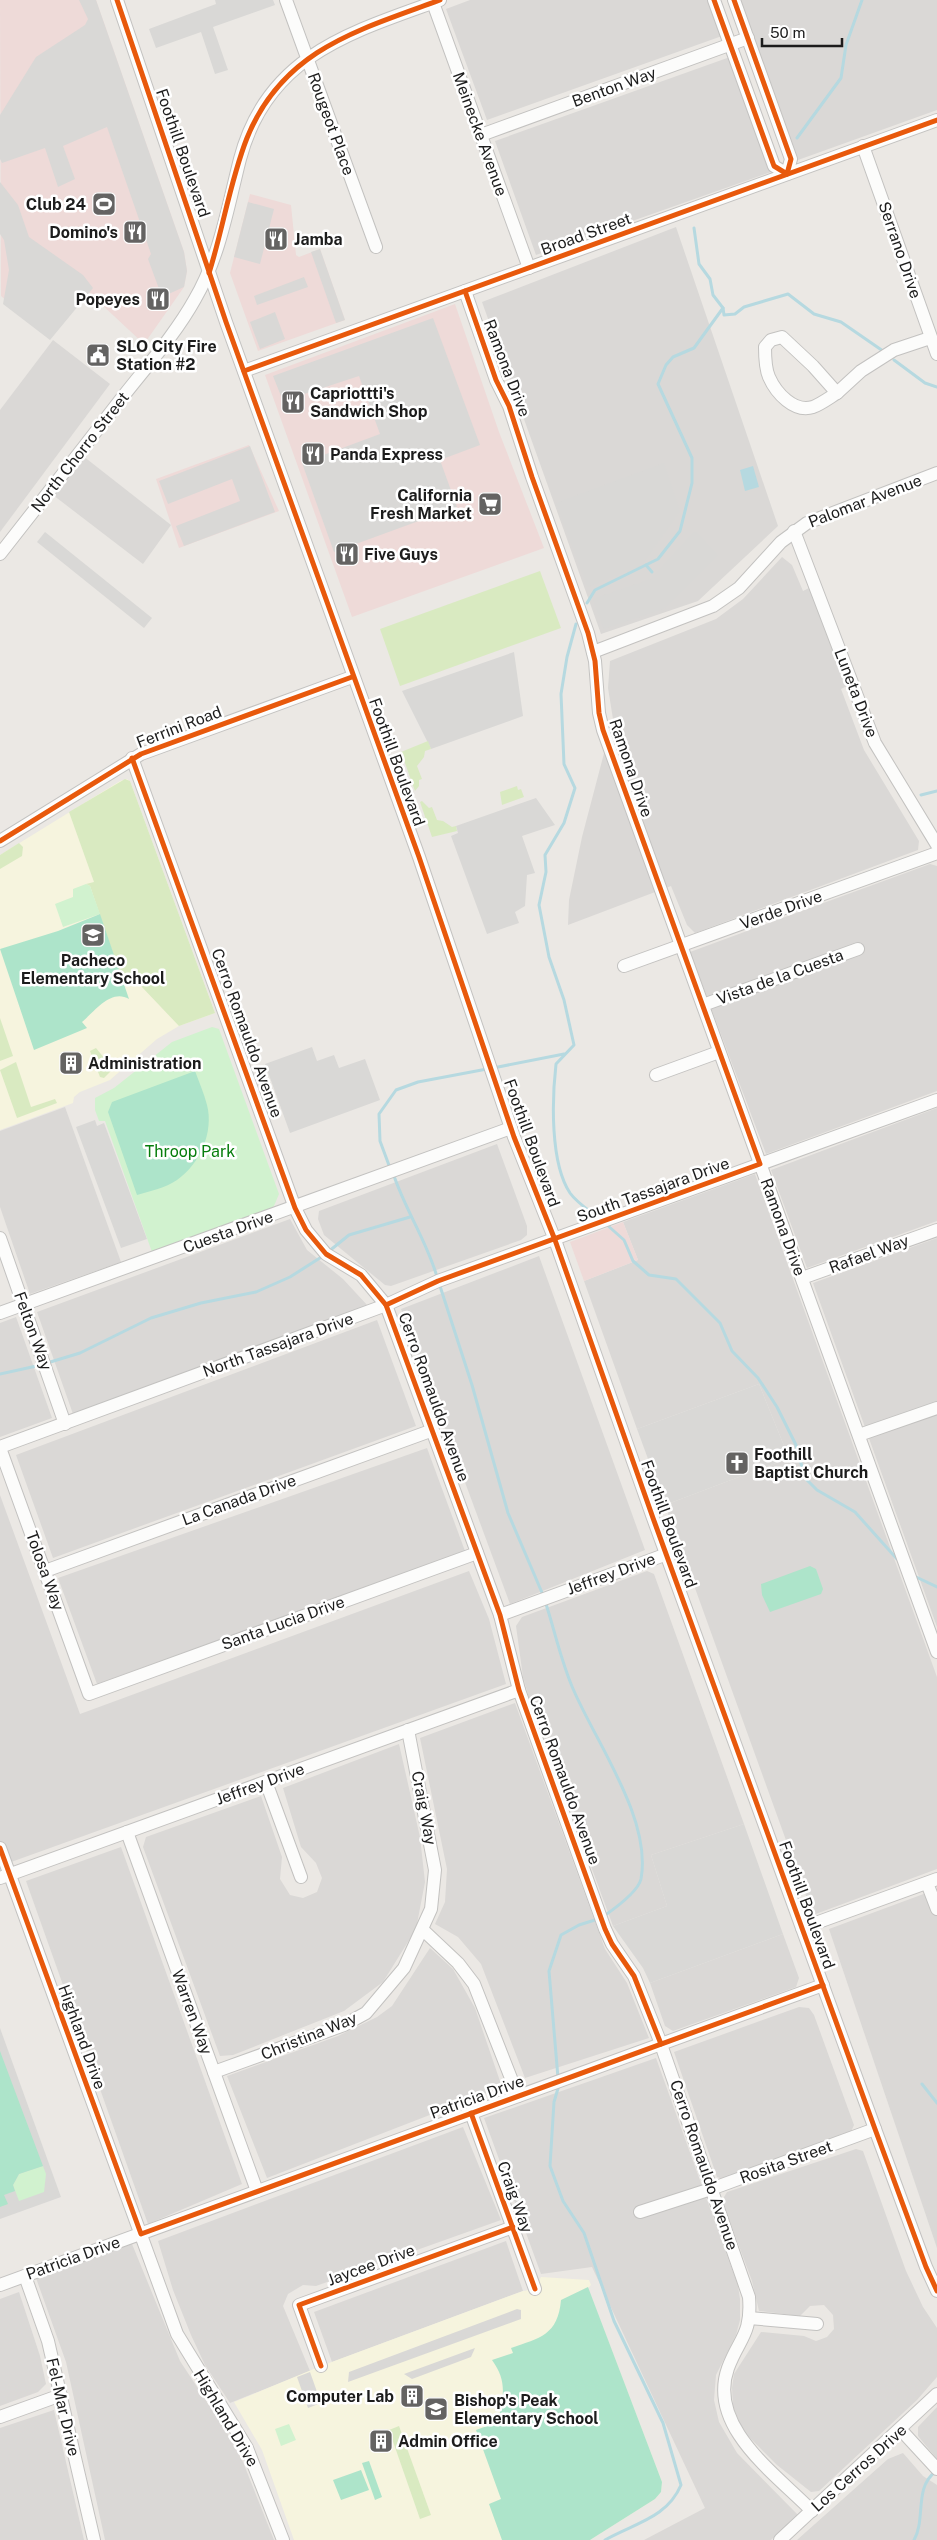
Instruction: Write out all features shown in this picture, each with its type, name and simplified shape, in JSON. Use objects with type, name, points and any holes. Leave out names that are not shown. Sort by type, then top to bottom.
[{"type":"street","name":"Foothill Boulevard","points":[[116,0],[198,234],[209,273],[352,677],[460,974],[511,1128],[555,1240],[666,1554],[875,2129],[926,2267],[937,2291]]},
{"type":"street","name":"Rougeot Place","points":[[286,0],[376,247]]},
{"type":"street","points":[[714,0],[774,166],[787,174],[791,159],[734,0]]},
{"type":"street","name":"North Chorro Street","points":[[0,554],[153,358],[195,300],[209,273],[248,138],[270,96],[307,59],[343,36],[435,1]]},
{"type":"street","name":"Meinecke Avenue","points":[[435,1],[529,268]]},
{"type":"street","name":"Benton Way","points":[[481,136],[748,38]]},
{"type":"street","name":"Broad Street","points":[[244,371],[937,120]]},
{"type":"street","name":"Serrano Drive","points":[[863,146],[937,354]]},
{"type":"street","name":"Ramona Drive","points":[[465,291],[496,380],[509,406],[593,652],[599,713],[603,730],[937,1652]]},
{"type":"street","points":[[837,393],[813,366],[782,337],[772,340],[765,347],[769,377],[788,403],[801,408],[813,407],[837,393],[861,371],[894,350],[930,338]]},
{"type":"street","name":"Palomar Avenue","points":[[593,652],[713,606],[739,588],[770,553],[794,531],[822,516],[937,474]]},
{"type":"street","name":"Luneta Drive","points":[[794,531],[875,743],[937,845]]},
{"type":"street","name":"Ferrini Road","points":[[0,841],[132,758],[352,677]]},
{"type":"street","name":"Cerro Romauldo Avenue","points":[[132,758],[295,1208],[306,1230],[326,1254],[361,1275],[386,1306],[500,1614],[519,1690],[605,1929],[612,1944],[634,1976],[661,2044],[746,2283],[749,2297],[749,2318],[744,2338],[732,2359],[725,2378],[724,2398],[728,2418],[745,2444],[812,2511]]},
{"type":"street","name":"Verde Drive","points":[[624,966],[937,853]]},
{"type":"street","name":"Vista de la Cuesta","points":[[702,1006],[858,949]]},
{"type":"street","points":[[656,1075],[719,1052]]},
{"type":"street","name":"South Tassajara Drive","points":[[555,1240],[937,1100]]},
{"type":"street","name":"Cuesta Drive","points":[[0,1313],[295,1208],[511,1128]]},
{"type":"street","name":"Rafael Way","points":[[802,1278],[937,1230]]},
{"type":"street","name":"Felton Way","points":[[0,1238],[65,1424]]},
{"type":"street","name":"North Tassajara Drive","points":[[0,1447],[386,1306],[438,1281],[555,1240]]},
{"type":"street","points":[[858,1435],[937,1408]]},
{"type":"street","name":"La Canada Drive","points":[[45,1571],[433,1430]]},
{"type":"street","name":"Tolosa Way","points":[[0,1447],[89,1694]]},
{"type":"street","name":"Santa Lucia Drive","points":[[89,1694],[477,1553]]},
{"type":"street","name":"Jeffrey Drive","points":[[500,1614],[666,1554]]},
{"type":"street","name":"Jeffrey Drive","points":[[5,1877],[519,1690]]},
{"type":"street","name":"Craig Way","points":[[408,1730],[435,1870],[431,1909],[423,1930]]},
{"type":"street","points":[[266,1782],[300,1877]]},
{"type":"street","name":"Warren Way","points":[[127,1832],[257,2191]]},
{"type":"street","name":"Highland Drive","points":[[0,1848],[5,1877],[141,2234],[177,2334],[247,2448],[283,2540]]},
{"type":"street","points":[[802,1928],[932,1881],[937,1909]]},
{"type":"street","points":[[423,1930],[458,1964],[474,1984],[518,2096]]},
{"type":"street","name":"Christina Way","points":[[214,2072],[344,2025],[366,2013],[404,1968],[423,1930]]},
{"type":"street","name":"Patricia Drive","points":[[0,2285],[823,1985]]},
{"type":"street","name":"Craig Way","points":[[472,2113],[535,2289]]},
{"type":"street","name":"Rosita Street","points":[[640,2212],[712,2189],[875,2129]]},
{"type":"street","name":"Jaycee Drive","points":[[321,2366],[299,2305],[513,2227]]},
{"type":"street","name":"Fel-Mar Drive","points":[[24,2276],[48,2341],[94,2540]]},
{"type":"street","points":[[749,2318],[817,2324]]},
{"type":"street","name":"Los Cerros Drive","points":[[780,2540],[901,2430],[937,2394]]},
{"type":"street","points":[[0,2416],[60,2395]]},
{"type":"street","points":[[901,2430],[937,2469]]},
{"type":"shaded area","points":[[0,0],[96,0],[184,252],[187,271],[184,287],[144,344],[84,288],[48,335],[1,296]]},
{"type":"shaded area","points":[[79,0],[96,0],[184,252],[187,271],[184,287],[162,297],[148,259],[151,254],[107,127],[63,146],[75,179],[58,187],[45,148],[2,163],[0,159],[0,115],[36,57],[85,25],[88,19]]},
{"type":"shaded area","points":[[215,0],[273,0],[275,5],[213,27],[228,70],[215,74],[201,32],[156,48],[149,29],[216,4]]},
{"type":"shaded area","points":[[470,0],[709,0],[722,36],[487,120],[446,9]]},
{"type":"shaded area","points":[[740,0],[937,0],[937,110],[798,160]]},
{"type":"shaded area","points":[[730,57],[771,172],[536,255],[495,141]]},
{"type":"shaded area","points":[[0,182],[18,205],[29,237],[83,275],[93,288],[50,340],[3,304],[9,270],[4,240],[0,234]]},
{"type":"shaded area","points":[[250,194],[291,205],[296,255],[299,257],[320,249],[345,320],[258,351],[230,273]]},
{"type":"shaded area","points":[[248,202],[274,209],[260,264],[234,257]]},
{"type":"shaded area","points":[[676,227],[778,526],[698,601],[601,634],[482,302]]},
{"type":"shaded area","points":[[320,249],[345,320],[336,323],[311,252]]},
{"type":"shaded area","points":[[304,277],[308,287],[257,305],[254,296]]},
{"type":"shaded area","points":[[455,304],[499,432],[544,548],[352,617],[265,375]]},
{"type":"shaded area","points":[[275,312],[285,339],[260,349],[250,322]]},
{"type":"shaded area","points":[[433,318],[480,445],[440,460],[457,507],[334,552],[302,463],[380,434],[359,376],[283,401],[273,376]]},
{"type":"shaded area","points":[[53,340],[110,384],[0,532],[0,410]]},
{"type":"shaded area","points":[[249,445],[279,511],[179,548],[156,479]]},
{"type":"shaded area","points":[[250,446],[275,512],[184,546],[176,526],[240,501],[232,479],[168,504],[159,481]]},
{"type":"shaded area","points":[[83,456],[171,525],[143,564],[53,495]]},
{"type":"shaded area","points":[[664,463],[680,511],[641,566],[588,587],[556,503]]},
{"type":"shaded area","points":[[695,531],[718,556],[666,608],[604,629],[593,599],[651,579]]},
{"type":"shaded area","points":[[45,532],[152,618],[144,628],[37,542]]},
{"type":"shaded area","points":[[782,557],[792,565],[803,591],[809,588],[847,686],[841,689],[864,750],[919,841],[918,850],[695,933],[687,925],[671,886],[568,925],[569,900],[582,837],[613,719],[608,688],[610,661],[716,619],[743,599]]},
{"type":"shaded area","points":[[514,652],[523,716],[431,749],[402,691]]},
{"type":"shaded area","name":"Pacheco Elementary School","points":[[127,779],[130,781],[215,1013],[179,1026],[157,1039],[110,1080],[80,1092],[74,1097],[73,1103],[0,1130],[0,855],[120,781]]},
{"type":"shaded area","points":[[536,798],[555,825],[522,836],[535,873],[527,875],[525,906],[515,912],[519,923],[487,934],[451,836],[458,833],[456,826]]},
{"type":"shaded area","points":[[930,864],[937,866],[937,1091],[766,1154],[690,952]]},
{"type":"shaded area","points":[[312,1047],[317,1061],[334,1055],[339,1068],[365,1059],[380,1100],[290,1133],[265,1064]]},
{"type":"shaded area","points":[[65,1107],[121,1262],[30,1294],[0,1207],[0,1131]]},
{"type":"shaded area","points":[[937,1108],[937,1221],[807,1268],[771,1170]]},
{"type":"shaded area","points":[[95,1120],[97,1126],[104,1123],[147,1239],[121,1248],[76,1127]]},
{"type":"shaded area","points":[[497,1144],[527,1226],[527,1235],[521,1240],[391,1286],[385,1285],[324,1235],[318,1219],[319,1211]]},
{"type":"shaded area","points":[[755,1174],[937,1677],[937,1869],[813,1915],[665,1505],[789,1458],[759,1384],[637,1429],[584,1281],[638,1260],[623,1222]]},
{"type":"shaded area","points":[[290,1219],[307,1250],[343,1279],[368,1306],[73,1414],[37,1312]]},
{"type":"shaded area","points":[[623,1222],[638,1260],[584,1281],[570,1242]]},
{"type":"shaded area","points":[[937,1238],[937,1627],[813,1283]]},
{"type":"shaded area","points":[[539,1256],[645,1550],[510,1604],[401,1309]]},
{"type":"shaded area","points":[[16,1317],[52,1418],[0,1437],[0,1323]]},
{"type":"shaded area","points":[[377,1320],[416,1426],[53,1558],[16,1455]]},
{"type":"shaded area","points":[[759,1384],[789,1458],[665,1505],[637,1429]]},
{"type":"shaded area","points":[[427,1448],[465,1551],[97,1684],[58,1578]]},
{"type":"shaded area","points":[[0,1495],[80,1714],[469,1571],[489,1619],[506,1684],[0,1866]]},
{"type":"shaded area","points":[[647,1571],[654,1574],[744,1824],[651,1855],[667,1906],[613,1926],[529,1698],[523,1677],[516,1626],[522,1617]]},
{"type":"shaded area","points":[[515,1703],[605,1949],[627,1983],[649,2038],[525,2078],[481,1964],[458,1937],[435,1924],[445,1902],[447,1869],[420,1738]]},
{"type":"shaded area","points":[[399,1744],[420,1837],[425,1882],[416,1929],[383,1982],[344,2011],[233,2055],[220,2056],[143,1847],[146,1837],[261,1796],[282,1857],[280,1879],[290,1895],[303,1898],[317,1892],[322,1878],[316,1863],[301,1847],[283,1788]]},
{"type":"shaded area","points":[[744,1824],[783,1934],[650,1983],[643,1968],[613,1926],[667,1906],[651,1855]]},
{"type":"shaded area","points":[[121,1847],[242,2184],[148,2224],[26,1881]]},
{"type":"shaded area","points":[[937,1889],[937,2248],[829,1929]]},
{"type":"shaded area","points":[[783,1934],[799,1978],[796,1987],[673,2031],[665,2026],[650,1983]]},
{"type":"shaded area","points":[[430,1948],[453,1969],[475,2008],[502,2087],[267,2178],[227,2076],[338,2036],[377,2017],[392,2006]]},
{"type":"shaded area","points":[[799,2007],[809,2008],[814,2015],[854,2125],[850,2134],[723,2179],[717,2177],[674,2052]]},
{"type":"shaded area","points":[[0,2028],[61,2197],[0,2219]]},
{"type":"shaded area","points":[[656,2058],[738,2286],[740,2320],[736,2335],[716,2375],[714,2400],[719,2422],[737,2453],[798,2515],[771,2540],[644,2540],[705,2508],[592,2267],[541,2274],[484,2118]]},
{"type":"shaded area","points":[[463,2127],[501,2220],[316,2286],[303,2285],[288,2294],[283,2306],[310,2371],[230,2403],[205,2365],[191,2335],[173,2290],[158,2241]]},
{"type":"shaded area","points":[[856,2149],[863,2151],[906,2271],[923,2307],[937,2328],[937,2377],[917,2400],[819,2491],[811,2492],[777,2465],[743,2431],[733,2407],[732,2388],[734,2374],[761,2332],[804,2336],[816,2341],[827,2337],[834,2329],[833,2315],[824,2305],[810,2306],[800,2316],[759,2311],[752,2281],[724,2206],[724,2197],[727,2192]]},
{"type":"shaded area","points":[[506,2241],[523,2291],[332,2362],[314,2312]]},
{"type":"shaded area","points":[[132,2244],[180,2361],[226,2431],[243,2462],[274,2540],[105,2540],[66,2362],[36,2278]]},
{"type":"shaded area","name":"Bishop's Peak Elementary School","points":[[541,2277],[589,2280],[591,2285],[588,2288],[662,2482],[661,2492],[655,2499],[590,2540],[294,2540],[262,2450],[234,2402],[321,2366],[523,2291],[535,2289]]},
{"type":"shaded area","points":[[19,2292],[40,2356],[46,2384],[38,2392],[0,2406],[0,2299]]},
{"type":"shaded area","points":[[517,2309],[521,2310],[521,2319],[348,2382],[349,2372]]},
{"type":"shaded area","points":[[475,2348],[471,2357],[412,2379],[404,2374]]},
{"type":"shaded area","points":[[310,2372],[321,2403],[308,2408],[297,2377]]},
{"type":"shaded area","points":[[937,2407],[937,2459],[918,2436],[918,2427]]},
{"type":"shaded area","points":[[54,2410],[84,2540],[0,2540],[0,2428]]},
{"type":"shaded area","points":[[903,2453],[923,2476],[937,2485],[937,2540],[797,2540],[888,2459]]},
{"type":"green space","points":[[540,571],[561,628],[400,686],[380,629]]},
{"type":"green space","points":[[428,741],[431,749],[425,751],[424,757],[417,766],[422,779],[419,780],[419,786],[415,791],[401,752]]},
{"type":"green space","points":[[125,779],[130,781],[215,1013],[179,1026],[141,986],[122,980],[90,886],[86,884],[94,882],[69,812]]},
{"type":"green space","points":[[517,786],[518,790],[521,789],[524,797],[502,805],[500,792]]},
{"type":"green space","points":[[422,801],[429,808],[432,807],[437,820],[443,821],[452,827],[456,826],[457,831],[432,837],[420,802]]},
{"type":"green space","points":[[19,843],[23,847],[22,856],[0,869],[0,855]]},
{"type":"green space","points":[[86,884],[90,886],[100,914],[63,927],[55,904],[73,897],[73,889]]},
{"type":"green space","points":[[100,914],[129,999],[122,996],[109,999],[97,1007],[82,1022],[87,1028],[34,1050],[0,949],[58,931]]},
{"type":"green space","points":[[0,1018],[13,1056],[0,1061]]},
{"type":"green space","name":"Throop Park","points":[[212,1027],[219,1029],[279,1194],[274,1206],[268,1210],[152,1252],[105,1121],[99,1121],[95,1110],[95,1098],[114,1088],[172,1042]]},
{"type":"green space","points":[[96,1048],[113,1069],[104,1078],[100,1077],[90,1051]]},
{"type":"green space","points":[[16,1062],[31,1107],[55,1099],[57,1103],[17,1118],[0,1070]]},
{"type":"green space","points":[[195,1071],[209,1115],[207,1136],[203,1147],[192,1165],[177,1180],[163,1187],[137,1195],[108,1112],[112,1102]]},
{"type":"green space","points":[[810,1566],[816,1569],[823,1589],[821,1594],[770,1612],[762,1595],[761,1584]]},
{"type":"green space","points":[[0,2051],[43,2166],[19,2174],[13,2185],[15,2191],[4,2195],[8,2204],[0,2207]]},
{"type":"green space","points":[[43,2166],[46,2174],[44,2192],[19,2201],[13,2185],[19,2174]]},
{"type":"green space","points":[[588,2287],[662,2482],[661,2492],[655,2499],[590,2540],[502,2540],[489,2504],[501,2499],[476,2430],[498,2422],[503,2390],[500,2375],[492,2360],[513,2353],[511,2348],[539,2338],[546,2333],[556,2321],[561,2300]]},
{"type":"green space","points":[[289,2424],[296,2440],[281,2446],[275,2429]]},
{"type":"green space","points":[[399,2426],[431,2515],[420,2519],[389,2430]]},
{"type":"green space","points":[[369,2461],[382,2497],[375,2500],[362,2463]]},
{"type":"green space","points":[[361,2470],[369,2490],[341,2500],[333,2480]]},
{"type":"water","points":[[753,466],[759,487],[745,491],[740,470]]},
{"type":"waterway","points":[[797,138],[841,78],[846,45],[862,0]]},
{"type":"waterway","points":[[694,228],[699,264],[710,279],[713,295],[723,308],[724,315],[735,314],[744,307],[788,294],[814,314],[841,322],[883,351]]},
{"type":"waterway","points":[[587,603],[595,590],[658,559],[680,531],[692,483],[692,458],[658,384],[666,365],[673,357],[694,348],[723,308]]},
{"type":"waterway","points":[[894,360],[925,383],[937,387]]},
{"type":"waterway","points":[[646,565],[652,572]]},
{"type":"waterway","points":[[576,624],[567,657],[561,694],[564,764],[575,788],[564,823],[545,855],[546,872],[539,905],[549,957],[564,1000],[574,1045],[556,1064],[553,1112],[559,1165],[563,1180],[573,1197],[599,1218]]},
{"type":"waterway","points":[[921,795],[937,791]]},
{"type":"waterway","points":[[493,1068],[564,1054]]},
{"type":"waterway","points":[[390,1168],[380,1141],[379,1114],[396,1090],[418,1082],[487,1069]]},
{"type":"waterway","points":[[393,1173],[428,1251],[437,1277]]},
{"type":"waterway","points":[[328,1252],[349,1235],[410,1217]]},
{"type":"waterway","points":[[606,1224],[624,1240],[633,1261],[649,1275],[676,1279],[720,1323],[732,1351],[758,1378],[777,1407],[796,1445],[805,1478],[817,1490],[855,1512],[897,1559]]},
{"type":"waterway","points":[[47,1363],[80,1353],[151,1318],[201,1303],[256,1292],[290,1277],[323,1256]]},
{"type":"waterway","points":[[439,1283],[472,1385],[508,1513],[543,1595]]},
{"type":"waterway","points":[[0,1374],[41,1365]]},
{"type":"waterway","points":[[914,1576],[937,1587]]},
{"type":"waterway","points":[[545,1601],[569,1680],[620,1783],[631,1808],[638,1832],[642,1856],[639,1884],[625,1900],[604,1916]]},
{"type":"waterway","points":[[558,2078],[549,1971],[561,1935],[579,1925],[598,1919]]},
{"type":"waterway","points":[[922,2084],[937,2103]]},
{"type":"waterway","points":[[559,2085],[554,2102],[550,2166],[563,2201],[584,2233],[614,2321],[663,2423],[681,2485],[675,2496],[659,2512],[605,2540]]},
{"type":"waterway","points":[[914,2540],[919,2523],[922,2495],[925,2486],[935,2472]]},
{"type":"cycle path","points":[[117,0],[226,322],[419,857],[514,1137],[555,1240],[653,1518],[875,2129],[926,2267],[937,2291]]},
{"type":"cycle path","points":[[209,273],[236,171],[247,138],[262,108],[281,83],[303,63],[353,33],[440,0]]},
{"type":"cycle path","points":[[714,0],[774,166],[787,174],[791,159],[734,0]]},
{"type":"cycle path","points":[[244,371],[937,120]]},
{"type":"cycle path","points":[[386,1305],[438,1281],[760,1164],[603,730],[599,713],[595,661],[588,633],[532,477],[509,406],[496,380],[465,291]]},
{"type":"cycle path","points":[[0,841],[141,754],[352,677]]},
{"type":"cycle path","points":[[132,758],[295,1208],[306,1230],[326,1254],[361,1275],[386,1305],[500,1615],[519,1690],[605,1929],[612,1944],[634,1976],[661,2044]]},
{"type":"cycle path","points":[[0,1848],[141,2234],[823,1985]]},
{"type":"cycle path","points":[[471,2113],[535,2289]]},
{"type":"cycle path","points":[[321,2366],[299,2305],[513,2227]]},
{"type":"place","name":"Club 24","points":[[104,204]]},
{"type":"place","name":"Domino's","points":[[135,232]]},
{"type":"place","name":"Jamba","points":[[276,239]]},
{"type":"place","name":"Popeyes","points":[[158,299]]},
{"type":"place","name":"SLO City Fire Station #2","points":[[98,355]]},
{"type":"place","name":"Capriottti's Sandwich Shop","points":[[293,402]]},
{"type":"place","name":"Panda Express","points":[[313,454]]},
{"type":"place","name":"California Fresh Market","points":[[490,504]]},
{"type":"place","name":"Five Guys","points":[[347,554]]},
{"type":"place","name":"Pacheco Elementary School","points":[[93,935]]},
{"type":"place","name":"Administration","points":[[71,1063]]},
{"type":"place","name":"Foothill Baptist Church","points":[[737,1463]]},
{"type":"place","name":"Computer Lab","points":[[412,2396]]},
{"type":"place","name":"Bishop's Peak Elementary School","points":[[436,2409]]},
{"type":"place","name":"Admin Office","points":[[381,2441]]}]
